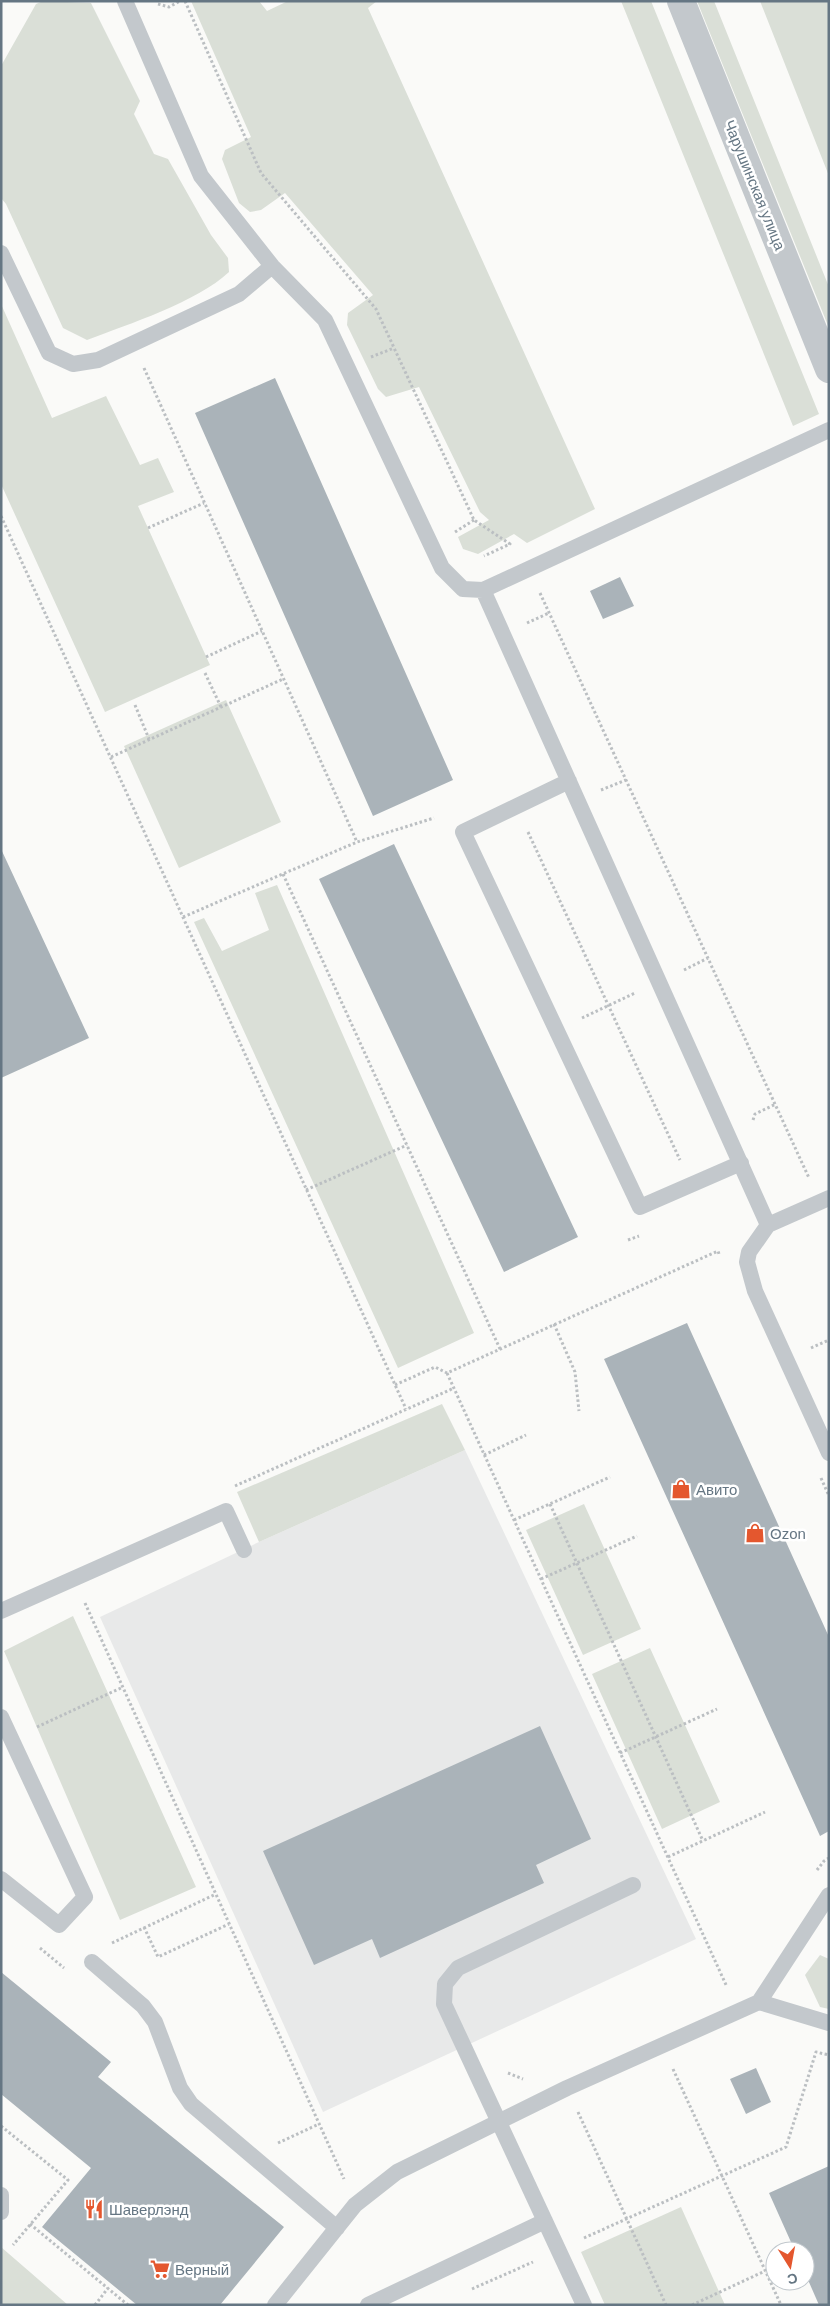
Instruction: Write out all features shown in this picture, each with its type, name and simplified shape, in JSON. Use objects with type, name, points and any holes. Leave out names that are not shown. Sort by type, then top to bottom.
[{"type":"street","name":"Чарушинская улица","points":[[681,1],[829,369]]},
{"type":"lane","points":[[125,1],[201,176],[272,266],[325,320],[442,568],[463,589],[483,590],[829,430]]},
{"type":"lane","points":[[1,253],[49,353],[73,364],[98,360],[239,294],[272,266]]},
{"type":"lane","points":[[483,590],[768,1224]]},
{"type":"lane","points":[[569,781],[463,832],[640,1207],[741,1163]]},
{"type":"lane","points":[[829,1198],[768,1224],[749,1252],[747,1262],[755,1291],[829,1452]]},
{"type":"lane","points":[[1,1611],[226,1511],[244,1550]]},
{"type":"lane","points":[[1,1717],[85,1897],[59,1924],[1,1880]]},
{"type":"lane","points":[[584,2305],[444,2004],[445,1984],[458,1968],[633,1885]]},
{"type":"lane","points":[[275,2305],[355,2205],[397,2172],[499,2121],[759,2002],[829,1895]]},
{"type":"lane","points":[[92,1962],[143,2006],[155,2022],[180,2088],[192,2104],[337,2228]]},
{"type":"lane","points":[[759,2002],[829,2023]]},
{"type":"lane","points":[[1,2195],[1,2212]]},
{"type":"lane","points":[[368,2305],[545,2221]]},
{"type":"path","points":[[153,3],[169,7],[180,1]]},
{"type":"path","points":[[185,1],[261,173],[376,309],[474,520],[510,544],[483,557]]},
{"type":"path","points":[[143,365],[357,842]]},
{"type":"path","points":[[148,528],[204,503]]},
{"type":"path","points":[[1,516],[406,1409]]},
{"type":"path","points":[[452,534],[474,520]]},
{"type":"path","points":[[538,588],[811,1181],[804,1184]]},
{"type":"path","points":[[522,617],[525,624],[550,613]]},
{"type":"path","points":[[206,657],[262,631]]},
{"type":"path","points":[[205,673],[221,707]]},
{"type":"path","points":[[110,757],[283,679]]},
{"type":"path","points":[[135,705],[150,739]]},
{"type":"path","points":[[517,807],[691,1184]]},
{"type":"path","points":[[183,917],[357,842],[434,818]]},
{"type":"path","points":[[283,874],[500,1349]]},
{"type":"path","points":[[557,1030],[708,958]]},
{"type":"path","points":[[750,1126],[756,1114],[776,1104]]},
{"type":"path","points":[[306,1190],[407,1145]]},
{"type":"path","points":[[447,1373],[718,1251],[721,1257]]},
{"type":"path","points":[[554,1324],[575,1372],[579,1410]]},
{"type":"path","points":[[395,1385],[435,1367],[447,1373],[728,1989]]},
{"type":"path","points":[[484,1455],[526,1435]]},
{"type":"path","points":[[817,1470],[829,1496]]},
{"type":"path","points":[[514,1520],[610,1477]]},
{"type":"path","points":[[550,1504],[703,1841]]},
{"type":"path","points":[[541,1579],[637,1536]]},
{"type":"path","points":[[74,1579],[355,2205]]},
{"type":"path","points":[[11,1739],[122,1687]]},
{"type":"path","points":[[620,1753],[717,1709]]},
{"type":"path","points":[[668,1857],[765,1812]]},
{"type":"path","points":[[92,1962],[116,1940],[216,1894]]},
{"type":"path","points":[[144,1927],[158,1957],[229,1924]]},
{"type":"path","points":[[719,1992],[735,1984]]},
{"type":"path","points":[[662,2045],[765,2271],[692,2305]]},
{"type":"path","points":[[464,2293],[786,2147],[816,2052],[829,2055]]},
{"type":"path","points":[[503,2070],[526,2080]]},
{"type":"path","points":[[1,2126],[68,2180],[13,2244]]},
{"type":"path","points":[[592,2142],[666,2305]]},
{"type":"path","points":[[30,2224],[128,2305]]},
{"type":"path","points":[[95,2305],[108,2288]]},
{"type":"path","points":[[774,2291],[781,2305]]},
{"type":"shaded area","points":[[43,1],[91,3],[140,101],[134,114],[154,154],[168,159],[211,235],[228,258],[229,272],[199,293],[162,311],[87,340],[63,328],[6,204],[1,198],[1,66],[36,4]]},
{"type":"shaded area","points":[[191,1],[259,1],[267,11],[288,1],[377,1],[368,8],[595,509],[527,543],[514,534],[478,554],[463,549],[458,537],[489,520],[480,512],[419,387],[386,397],[378,389],[347,325],[348,313],[373,295],[285,193],[261,210],[250,212],[239,203],[222,159],[225,150],[251,137]]},
{"type":"shaded area","points":[[621,1],[651,1],[819,414],[793,426]]},
{"type":"shaded area","points":[[697,1],[714,1],[829,287],[829,328]]},
{"type":"shaded area","points":[[760,1],[829,1],[829,176]]},
{"type":"shaded area","points":[[1,304],[52,418],[106,396],[140,465],[158,458],[174,492],[138,506],[210,665],[105,712],[1,484]]},
{"type":"shaded area","points":[[226,700],[281,822],[179,868],[124,746]]},
{"type":"shaded area","points":[[277,885],[474,1333],[398,1368],[194,922],[204,918],[222,951],[269,930],[255,893]]},
{"type":"shaded area","points":[[442,1404],[465,1450],[259,1542],[237,1492]]},
{"type":"shaded area","points":[[465,1450],[696,1939],[323,2112],[100,1617],[259,1542]]},
{"type":"shaded area","points":[[584,1504],[641,1629],[583,1655],[526,1530]]},
{"type":"shaded area","points":[[73,1616],[196,1887],[120,1920],[4,1651]]},
{"type":"shaded area","points":[[650,1648],[720,1802],[662,1829],[592,1674]]},
{"type":"shaded area","points":[[820,1955],[829,1959],[829,2009],[820,2007],[805,1975]]},
{"type":"shaded area","points":[[681,2207],[725,2305],[605,2305],[581,2252]]},
{"type":"shaded area","points":[[1,2247],[68,2305],[1,2305]]},
{"type":"building","points":[[275,378],[453,780],[373,816],[195,413]]},
{"type":"building","points":[[620,577],[634,606],[603,619],[590,591]]},
{"type":"building","points":[[394,844],[578,1237],[504,1272],[319,879]]},
{"type":"building","points":[[1,849],[89,1038],[1,1078]]},
{"type":"building","points":[[687,1323],[829,1637],[829,1831],[820,1836],[604,1359]]},
{"type":"building","points":[[540,1726],[591,1839],[536,1865],[544,1883],[380,1958],[372,1939],[314,1965],[263,1851]]},
{"type":"building","points":[[1,1972],[111,2062],[98,2077],[284,2227],[220,2305],[137,2305],[42,2227],[91,2168],[1,2094]]},
{"type":"building","points":[[756,2068],[771,2102],[746,2114],[730,2079]]},
{"type":"building","points":[[829,2166],[829,2305],[819,2305],[813,2291],[815,2291],[815,2241],[791,2241],[769,2193]]},
{"type":"place","name":"Авито","points":[[681,1489]]},
{"type":"place","name":"Ozon","points":[[755,1533]]},
{"type":"place","name":"Шаверлэнд","points":[[94,2209]]},
{"type":"place","name":"Верный","points":[[160,2269]]}]
